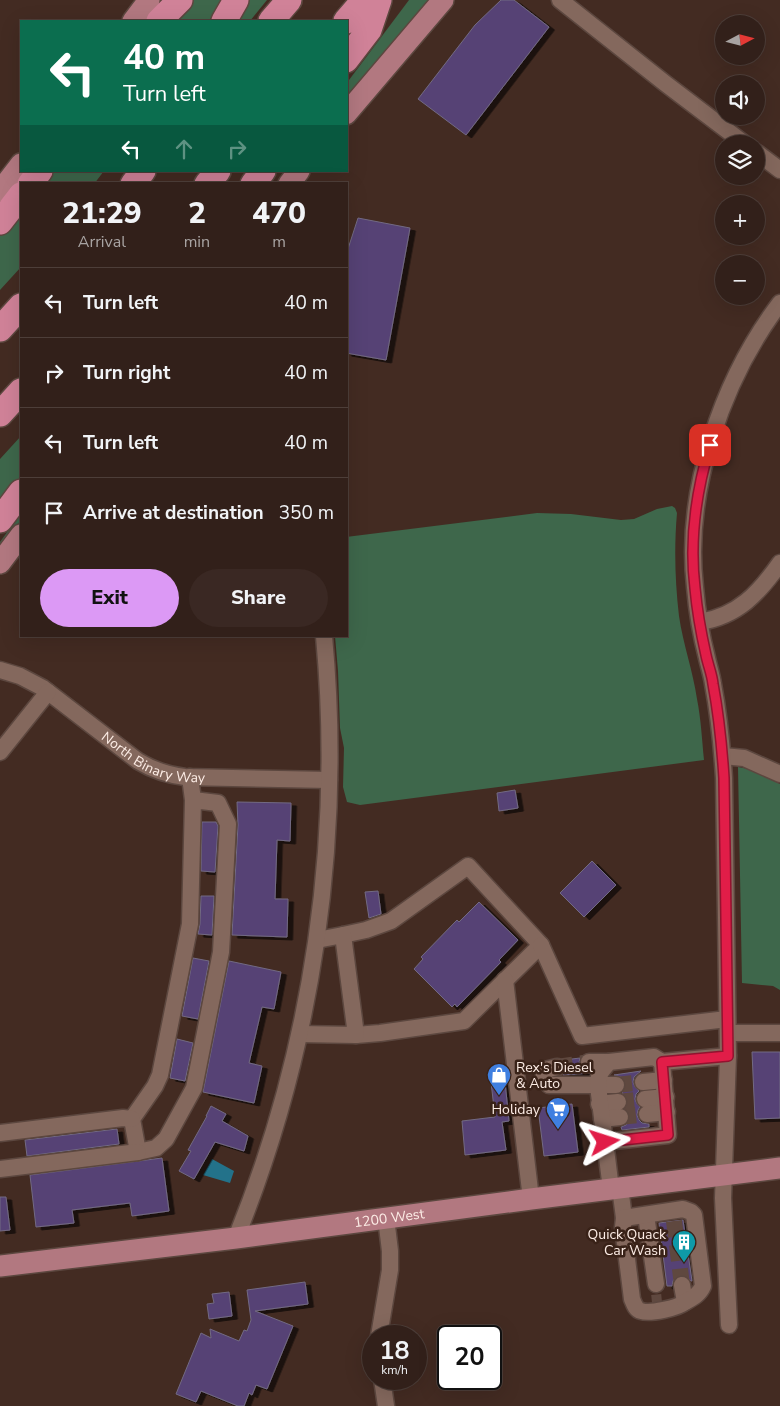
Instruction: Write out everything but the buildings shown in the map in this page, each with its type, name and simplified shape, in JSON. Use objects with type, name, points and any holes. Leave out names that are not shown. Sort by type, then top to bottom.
[{"type":"highway","points":[[160,20],[180,0]]},
{"type":"highway","points":[[225,20],[236,0]]},
{"type":"highway","points":[[272,20],[289,0]]},
{"type":"highway","points":[[347,20],[364,0]]},
{"type":"highway","points":[[348,57],[369,30],[379,0]]},
{"type":"highway","points":[[32,182],[39,172]]},
{"type":"highway","points":[[134,182],[143,172]]},
{"type":"highway","points":[[209,182],[217,172]]},
{"type":"highway","points":[[255,182],[262,172]]},
{"type":"highway","points":[[0,222],[20,196]]},
{"type":"highway","points":[[0,329],[20,307]]},
{"type":"highway","points":[[0,414],[20,392]]},
{"type":"highway","points":[[0,520],[20,493]]},
{"type":"main road","points":[[134,20],[149,0]]},
{"type":"main road","points":[[348,112],[443,0]]},
{"type":"main road","points":[[0,191],[20,165]]},
{"type":"main road","points":[[291,182],[298,172]]},
{"type":"main road","points":[[0,563],[20,537]]},
{"type":"main road","name":"1200 West","points":[[0,1266],[236,1238],[780,1168]]},
{"type":"street","points":[[560,0],[733,135]]},
{"type":"street","points":[[765,159],[780,170]]},
{"type":"street","points":[[729,1325],[723,1198],[728,1026],[723,756],[716,696],[694,586],[693,536],[696,504],[703,468],[719,418],[756,339],[780,303]]},
{"type":"street","points":[[700,622],[720,618],[740,607],[755,594],[780,562]]},
{"type":"street","points":[[236,1238],[254,1193],[282,1104],[300,1034],[316,940],[325,870],[329,780],[328,698],[324,637]]},
{"type":"street","name":"North Binary Way","points":[[0,670],[32,682],[48,692],[142,763],[165,774],[190,777],[329,780]]},
{"type":"street","points":[[0,752],[48,692]]},
{"type":"street","points":[[723,756],[744,758],[780,774]]},
{"type":"street","points":[[138,1152],[132,1119],[155,1086],[160,1075],[190,924],[193,800],[190,777]]},
{"type":"street","points":[[0,1168],[138,1152],[156,1148],[166,1139],[194,1088],[221,952],[228,824],[218,803],[193,800]]},
{"type":"street","points":[[316,940],[366,930],[391,921],[468,866],[541,945],[582,1036],[728,1026],[780,1033]]},
{"type":"street","points":[[343,935],[356,1035]]},
{"type":"street","points":[[300,1034],[356,1035],[464,1021],[541,945]]},
{"type":"street","points":[[505,980],[531,1199]]},
{"type":"street","points":[[589,1062],[609,1062],[654,1057],[662,1062],[728,1056]]},
{"type":"street","points":[[609,1062],[598,1075],[598,1086],[605,1142],[624,1218],[623,1227],[632,1299],[635,1306],[641,1311],[664,1310],[682,1285]]},
{"type":"street","points":[[605,1142],[668,1135],[662,1062]]},
{"type":"street","points":[[550,1071],[544,1081],[549,1085],[616,1085]]},
{"type":"street","points":[[643,1082],[664,1080]]},
{"type":"street","points":[[646,1107],[666,1105]]},
{"type":"street","points":[[601,1112],[619,1110]]},
{"type":"street","points":[[0,1133],[123,1118],[132,1119]]},
{"type":"street","points":[[624,1218],[646,1215],[671,1216],[683,1209],[691,1212],[694,1215],[703,1286],[696,1296],[668,1303],[643,1303],[632,1299]]},
{"type":"street","points":[[646,1215],[656,1284]]},
{"type":"street","points":[[380,1325],[390,1270],[386,1218]]},
{"type":"street","points":[[384,1390],[386,1406]]},
{"type":"green space","points":[[190,0],[222,0],[210,20],[170,20]]},
{"type":"green space","points":[[250,0],[267,0],[251,20],[240,20]]},
{"type":"green space","points":[[409,0],[434,0],[348,101],[348,81]]},
{"type":"green space","points":[[46,172],[103,172],[96,182],[39,182]]},
{"type":"green space","points":[[20,205],[20,268],[0,290],[0,231]]},
{"type":"green space","points":[[20,437],[20,479],[0,507],[0,459]]},
{"type":"green space","points":[[672,506],[677,513],[675,565],[679,616],[693,678],[704,760],[360,805],[347,802],[343,787],[344,748],[340,728],[335,637],[348,637],[348,537],[537,513],[571,514],[621,520],[634,519],[657,509]]},
{"type":"green space","points":[[20,514],[20,521],[0,548],[0,542]]},
{"type":"green space","points":[[738,767],[749,769],[780,784],[780,990],[773,986],[742,983]]},
{"type":"water","points":[[212,1159],[234,1171],[230,1183],[203,1175]]},
{"type":"tunnel","points":[[557,1067],[589,1062]]},
{"type":"tunnel","points":[[616,1085],[643,1082]]},
{"type":"tunnel","points":[[618,1102],[645,1099]]},
{"type":"tunnel","points":[[620,1117],[647,1114]]},
{"type":"tunnel","points":[[674,1221],[682,1285]]},
{"type":"tunnel","points":[[652,1303],[662,1302]]},
{"type":"place","name":"Rex's Diesel & Auto","points":[[499,1096]]},
{"type":"place","name":"Holiday","points":[[558,1130]]},
{"type":"place","name":"Quick Quack Car Wash","points":[[684,1263]]},
{"type":"route","points":[[605,1142],[668,1135],[662,1062],[728,1056],[723,752],[717,703],[702,635],[694,586],[693,561],[695,513],[703,468],[710,445]]}]
